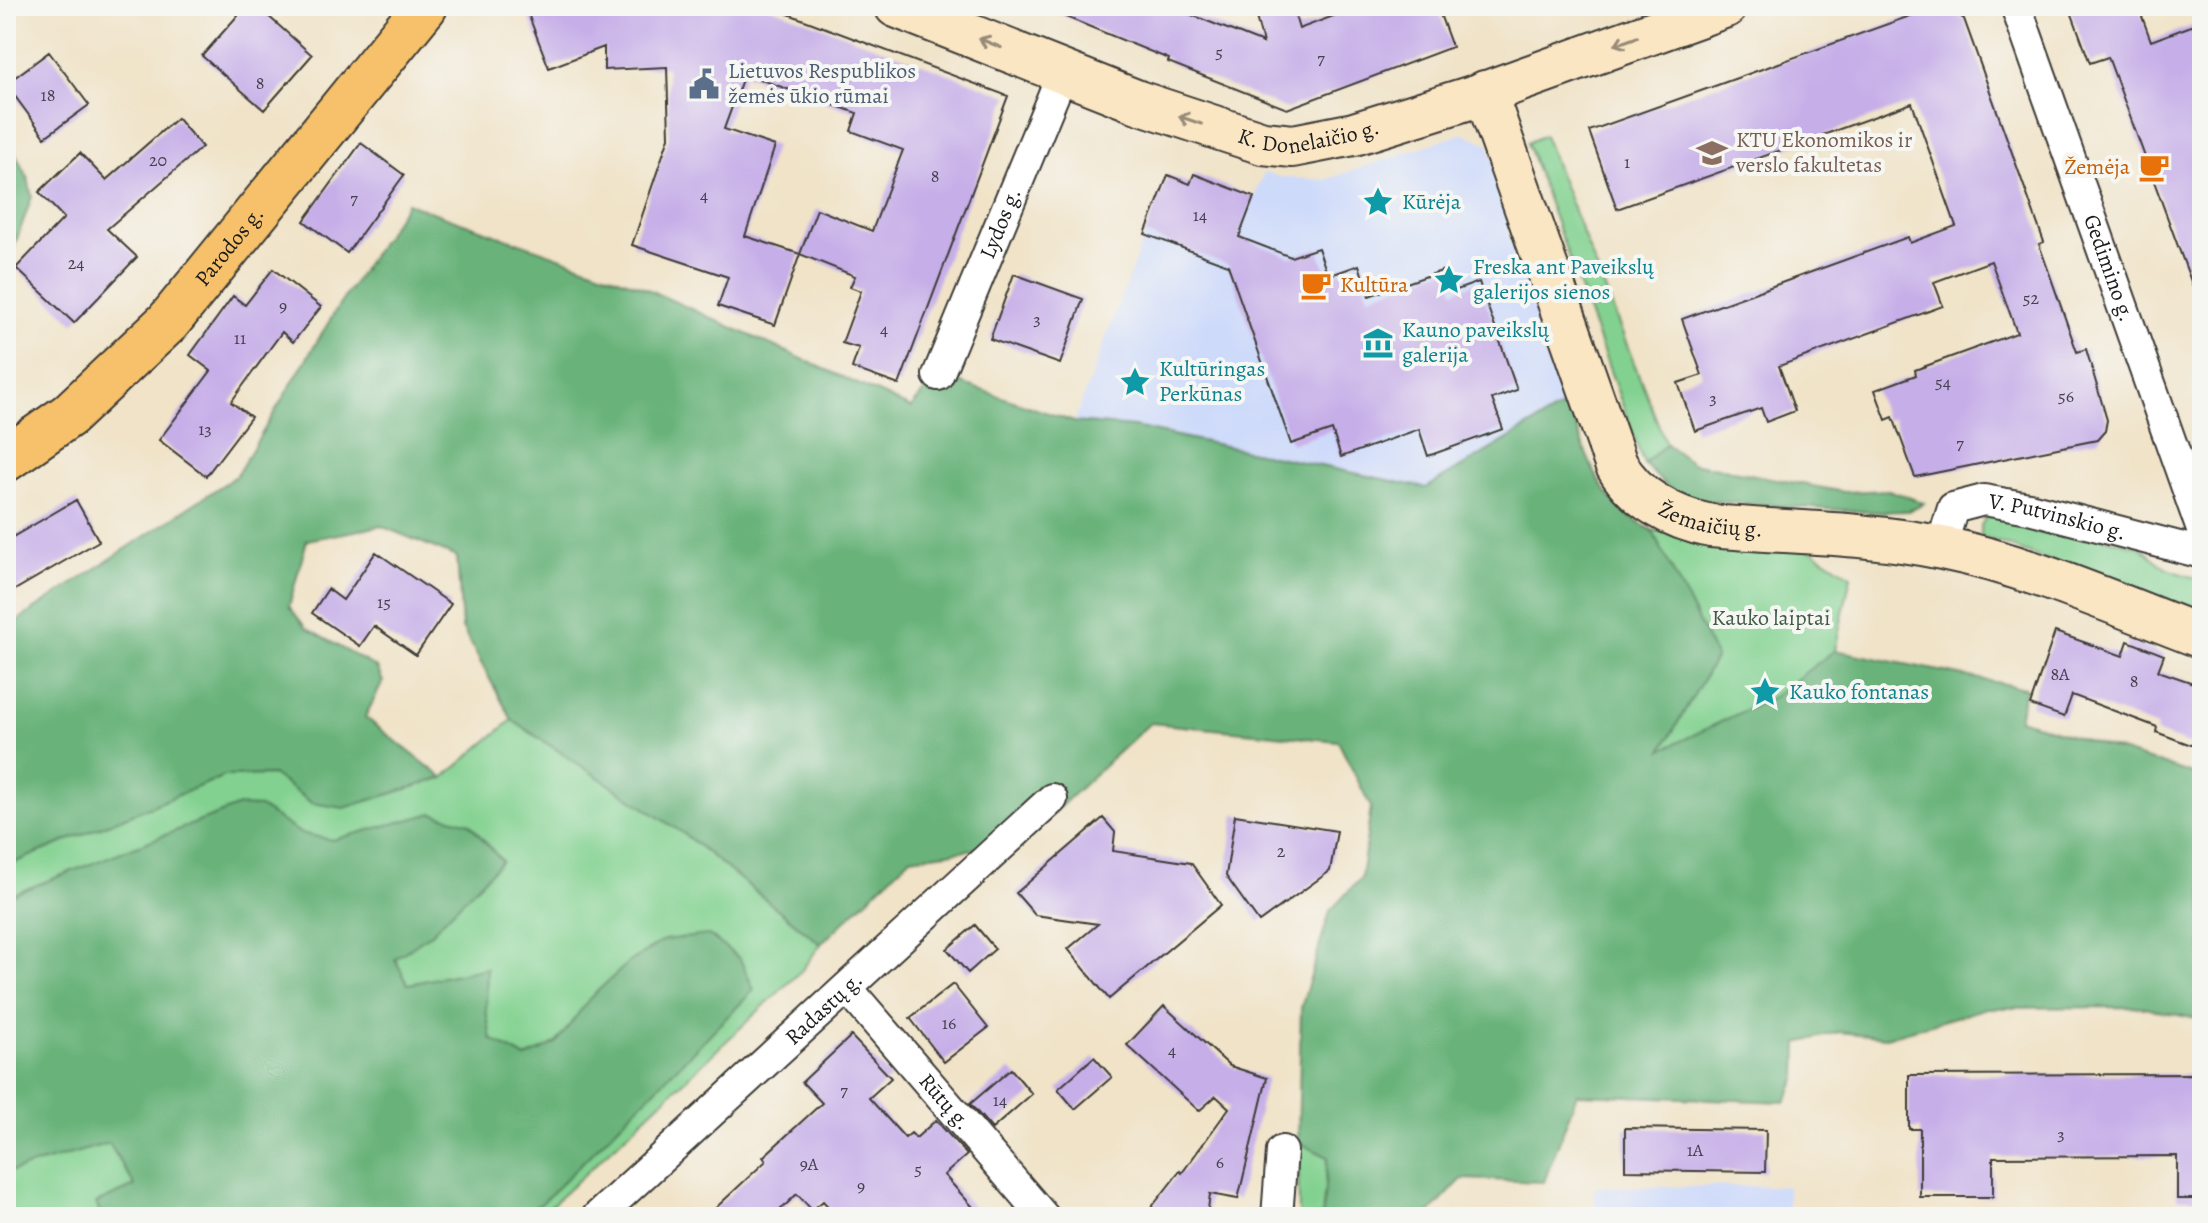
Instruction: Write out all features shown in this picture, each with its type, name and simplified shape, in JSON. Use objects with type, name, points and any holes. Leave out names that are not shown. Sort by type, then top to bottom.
[{"type":"main road","name":"Parodos g.","points":[[6,459],[69,415],[168,322],[425,6]]},
{"type":"street","name":"K. Donelaičio g.","points":[[896,6],[1215,129],[1263,143],[1293,146],[1354,134],[1485,92],[1726,6]]},
{"type":"street","name":"Gedimino g.","points":[[2016,6],[2202,530]]},
{"type":"street","name":"Lydos g.","points":[[938,375],[1063,72]]},
{"type":"street","name":"Žemaičių g.","points":[[1485,92],[1616,464],[1639,494],[1691,521],[1711,526],[1867,537],[1941,547],[2014,566],[2202,637]]},
{"type":"street","name":"V. Putvinskio g.","points":[[1941,547],[1953,508],[1984,500],[2029,508],[2202,553]]},
{"type":"street","name":"Radastų g.","points":[[597,1217],[1052,799]]},
{"type":"street","name":"Rūtų g.","points":[[847,988],[1044,1217]]},
{"type":"street","points":[[1277,1217],[1282,1151]]},
{"type":"shaded area","points":[[1464,133],[1488,144],[1515,226],[1507,230],[1568,403],[1426,488],[1134,427],[1074,422],[1145,234],[1228,265],[1264,172],[1280,177],[1325,180]]},
{"type":"shaded area","points":[[1788,1186],[1788,1217],[1596,1217],[1594,1187]]},
{"type":"green space","points":[[6,135],[28,178],[32,197],[6,269]]},
{"type":"green space","points":[[1544,135],[1666,444],[1644,464],[1527,143]]},
{"type":"green space","points":[[407,203],[638,285],[911,408],[938,375],[1074,422],[1134,427],[1426,488],[1568,403],[1597,477],[1619,507],[1652,530],[1716,657],[1662,750],[1773,697],[1835,650],[2025,688],[2019,719],[2202,777],[2202,1020],[2139,1007],[1987,1008],[1886,1037],[1839,1032],[1798,1043],[1797,1077],[1786,1102],[1577,1094],[1544,1182],[1462,1179],[1426,1217],[1322,1217],[1328,1157],[1298,1142],[1301,1008],[1330,911],[1361,878],[1371,807],[1338,741],[1150,723],[1021,843],[910,858],[821,944],[684,834],[512,720],[462,628],[457,557],[381,526],[307,540],[289,606],[306,628],[377,668],[383,682],[365,717],[443,778],[344,808],[312,803],[273,775],[224,776],[6,866],[6,628],[236,476],[336,310]]},
{"type":"green space","points":[[1666,444],[1692,463],[1844,492],[1889,490],[1924,503],[1908,511],[1870,512],[1708,501],[1667,487],[1644,464]]},
{"type":"green space","points":[[1988,515],[2013,516],[2139,546],[2167,569],[2202,580],[2202,616],[1981,536],[1981,525]]},
{"type":"green space","name":"Kauko laiptai","points":[[1652,530],[1710,542],[1812,551],[1851,576],[1835,650],[1786,745],[1417,1217],[1299,1217],[1298,1142],[1657,541]]},
{"type":"green space","points":[[512,720],[684,834],[821,944],[801,971],[539,1217],[6,1217],[6,866],[224,776],[273,775],[312,803],[443,778]]},
{"type":"green space","points":[[239,806],[260,807],[300,833],[332,840],[433,813],[469,823],[502,861],[431,933],[395,959],[408,984],[487,968],[486,1010],[491,1039],[526,1058],[556,1043],[590,998],[628,963],[664,940],[709,935],[740,959],[754,990],[541,1204],[517,1217],[102,1217],[96,1203],[135,1186],[109,1143],[6,1173],[6,897]]},
{"type":"building","points":[[246,6],[257,6],[312,55],[264,110],[202,56]]},
{"type":"building","points":[[525,6],[767,6],[1008,96],[899,385],[852,368],[859,348],[842,343],[861,291],[850,287],[855,276],[800,254],[775,325],[718,306],[728,277],[632,245],[669,137],[667,67],[604,70],[604,47],[549,68]],"holes":[[[744,74],[857,113],[851,131],[903,150],[872,231],[817,209],[800,254],[745,236],[775,146],[724,129]]]},
{"type":"building","points":[[1039,6],[1169,6],[1263,43],[1253,6],[1292,6],[1299,29],[1360,6],[1437,6],[1452,47],[1287,109]]},
{"type":"building","points":[[2069,6],[2138,6],[2151,41],[2202,22],[2202,302],[2199,303],[2108,57],[2090,63]]},
{"type":"building","points":[[1935,7],[1953,11],[1964,19],[2044,242],[2039,244],[2077,352],[2086,349],[2107,420],[2105,431],[2097,440],[1915,477],[1893,417],[1886,420],[1875,390],[1916,375],[1915,370],[2017,333],[1991,261],[1934,282],[1943,306],[1779,366],[1795,411],[1766,422],[1761,408],[1695,431],[1678,383],[1702,375],[1682,319],[1908,237],[1910,243],[1956,226],[1912,103],[1617,209],[1589,131]]},
{"type":"building","points":[[49,52],[89,105],[45,137],[6,84]]},
{"type":"building","points":[[177,118],[202,147],[107,229],[137,257],[74,323],[16,268],[64,218],[39,192],[80,153],[106,180]]},
{"type":"building","points":[[361,143],[404,175],[347,253],[304,221]]},
{"type":"building","name":"Kauno paveikslų galerija","points":[[1194,174],[1254,197],[1239,237],[1291,257],[1318,248],[1328,276],[1359,265],[1369,296],[1447,269],[1454,291],[1479,282],[1517,390],[1492,399],[1503,429],[1428,456],[1419,429],[1341,457],[1332,430],[1291,444],[1228,265],[1145,234],[1168,175],[1190,184]]},
{"type":"building","points":[[273,269],[321,307],[293,342],[282,332],[231,402],[251,417],[206,476],[159,440],[211,371],[190,355],[233,296],[245,305]]},
{"type":"building","points":[[1014,274],[1083,299],[1060,364],[990,339]]},
{"type":"building","points":[[76,500],[99,541],[6,595],[6,541]]},
{"type":"building","points":[[376,552],[451,604],[416,655],[374,626],[360,646],[312,613],[328,589],[343,600]]},
{"type":"building","points":[[2055,632],[2123,656],[2128,641],[2164,655],[2158,671],[2202,686],[2202,749],[2156,732],[2157,727],[2072,695],[2064,717],[2030,705]]},
{"type":"building","points":[[1235,815],[1337,831],[1330,871],[1259,922],[1226,876]]},
{"type":"building","points":[[1103,818],[1115,832],[1113,851],[1191,863],[1221,905],[1109,999],[1068,949],[1098,924],[1035,915],[1016,893]]},
{"type":"building","points":[[975,925],[995,949],[968,973],[947,949]]},
{"type":"building","points":[[953,984],[988,1028],[944,1062],[910,1018]]},
{"type":"building","points":[[1164,1006],[1230,1066],[1267,1078],[1238,1199],[1210,1194],[1207,1217],[1144,1217],[1180,1171],[1182,1173],[1229,1108],[1216,1096],[1199,1111],[1127,1045]]},
{"type":"building","points":[[851,1036],[891,1078],[869,1098],[905,1138],[911,1133],[916,1138],[936,1120],[967,1155],[944,1175],[982,1217],[838,1217],[823,1201],[812,1210],[797,1194],[773,1217],[706,1217],[766,1161],[763,1157],[822,1103],[802,1082]]},
{"type":"building","points":[[1094,1057],[1112,1077],[1075,1109],[1058,1089]]},
{"type":"building","points":[[1011,1069],[1032,1094],[992,1129],[970,1104]]},
{"type":"building","points":[[2202,1074],[2202,1199],[2177,1199],[2177,1156],[1993,1157],[1993,1197],[1920,1197],[1920,1129],[1909,1129],[1909,1075]]},
{"type":"building","points":[[1625,1128],[1766,1130],[1765,1172],[1625,1170]]},
{"type":"place","name":"Lietuvos Respublikos žemės ūkio rūmai","points":[[704,84]]},
{"type":"place","name":"KTU Ekonomikos ir verslo fakultetas","points":[[1712,153]]},
{"type":"place","name":"Žemėja","points":[[2154,167]]},
{"type":"place","name":"Kūrėja","points":[[1378,202]]},
{"type":"place","name":"Freska ant Paveikslų galerijos sienos","points":[[1449,280]]},
{"type":"place","name":"Kultūra","points":[[1316,285]]},
{"type":"place","name":"Kauno paveikslų galerija","points":[[1378,343]]},
{"type":"place","name":"Kultūringas Perkūnas","points":[[1135,382]]},
{"type":"place","name":"Kauko fontanas","points":[[1765,692]]}]
